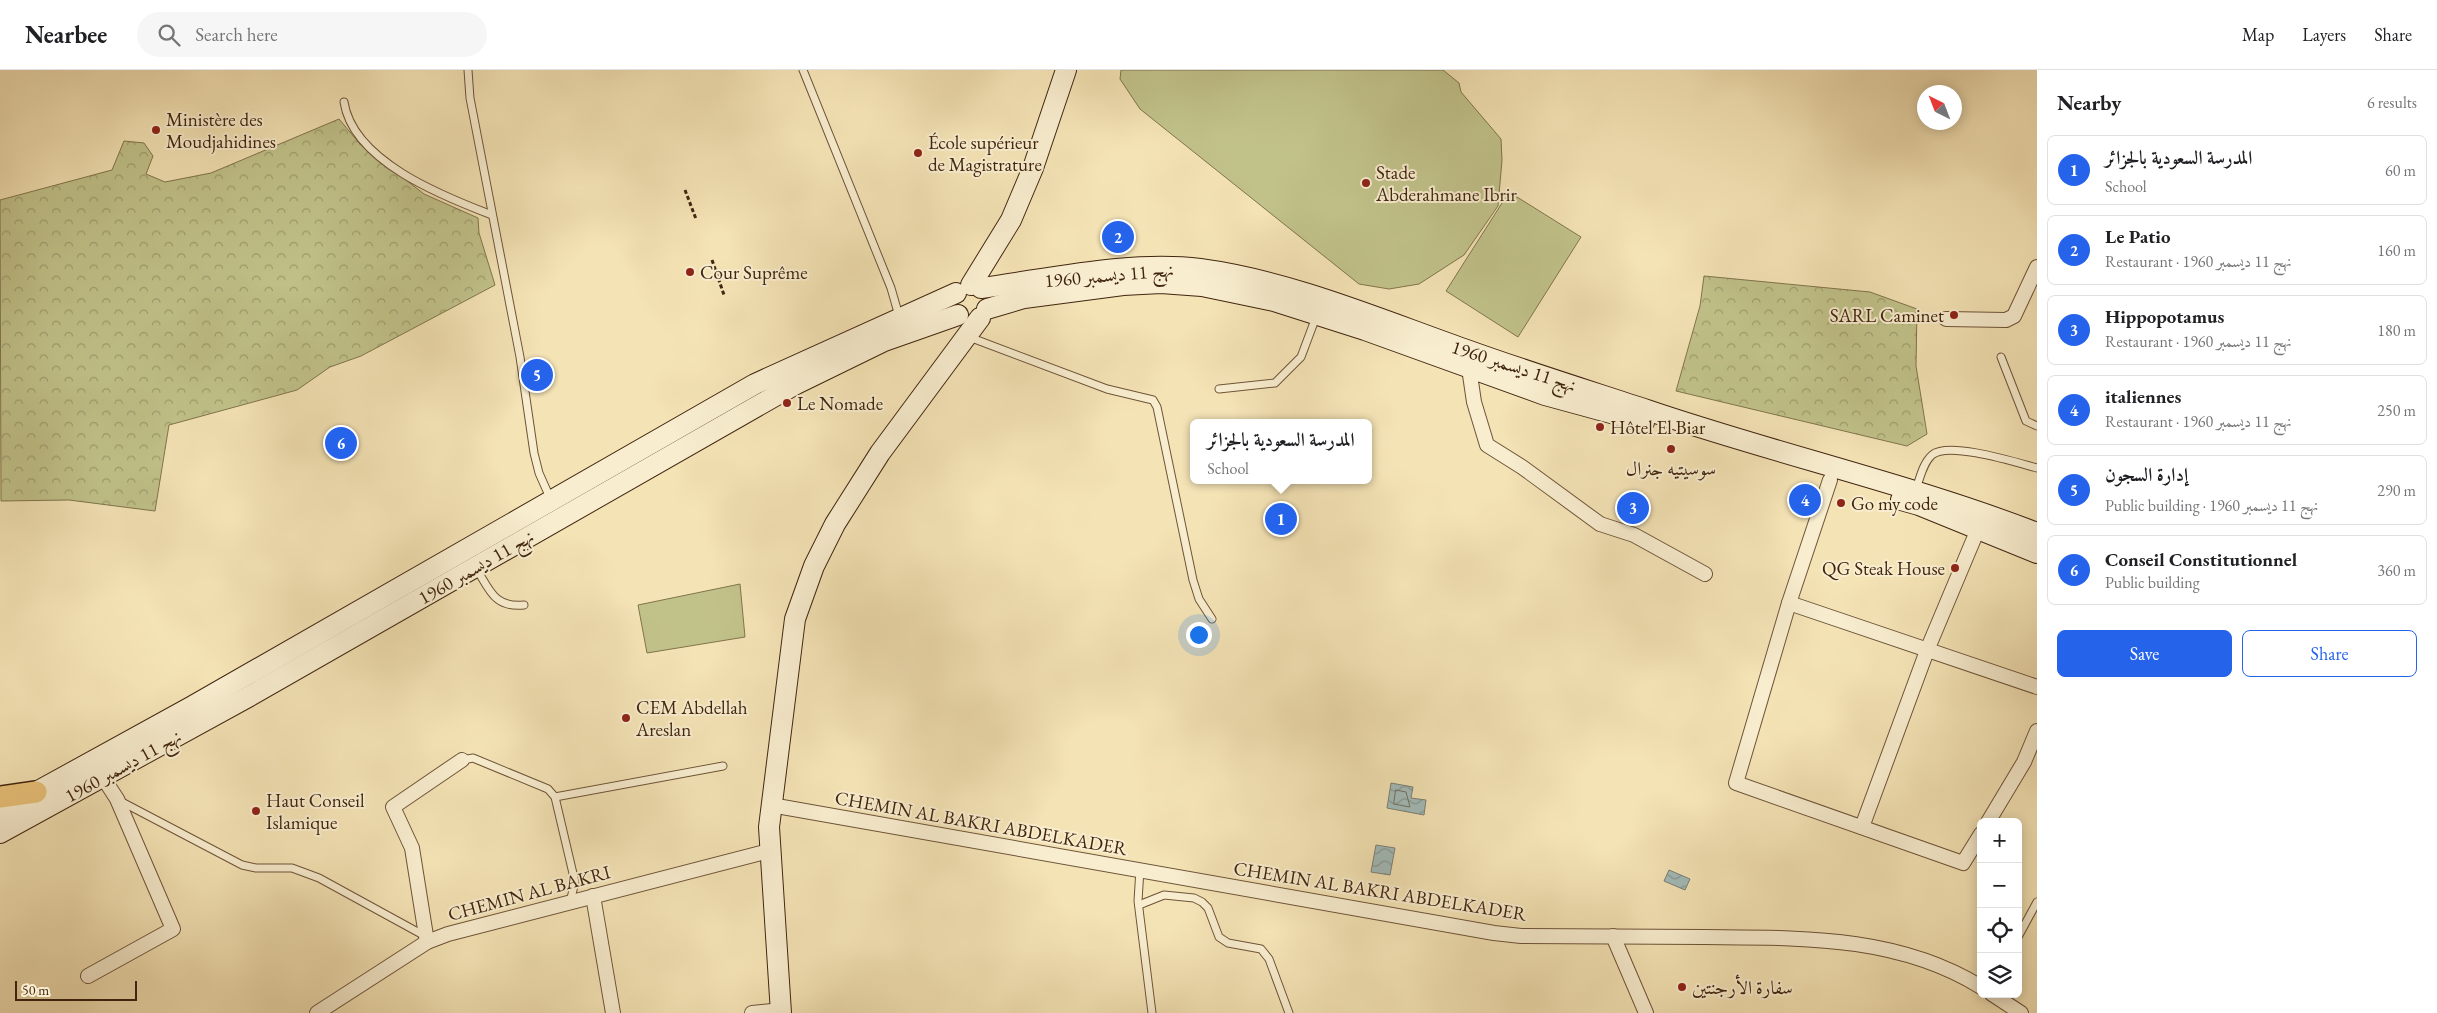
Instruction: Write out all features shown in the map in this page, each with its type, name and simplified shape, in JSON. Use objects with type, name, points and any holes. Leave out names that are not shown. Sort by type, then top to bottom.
[{"type":"main road","points":[[942,368],[975,301],[1033,168],[1066,70]]},
{"type":"main road","name":"نهج 11 ديسمبر 1960","points":[[0,812],[191,708],[552,503],[755,384],[899,318],[1143,268],[1199,269],[1246,278],[1364,312],[1468,351],[1676,420],[1916,490],[2037,533]]},
{"type":"main road","name":"نهج 11 ديسمبر 1960","points":[[0,833],[248,697],[796,384],[884,341],[975,301],[1024,298],[1161,283],[1202,286],[1274,301],[1317,314],[1545,395],[1660,427],[1830,480],[1919,505],[2037,553]]},
{"type":"main road","points":[[781,1011],[769,851],[771,805],[795,619],[814,566],[835,524],[880,453],[967,336],[975,301]]},
{"type":"main road","points":[[0,797],[36,792]]},
{"type":"street","points":[[1946,319],[2006,320],[2014,316],[2037,268]]},
{"type":"street","points":[[1469,368],[1474,402],[1487,445],[1522,467],[1600,524],[1634,534],[1705,574]]},
{"type":"street","points":[[1830,480],[1789,603],[1736,783],[1963,863],[1977,840]]},
{"type":"street","points":[[1862,827],[1928,648],[1978,529]]},
{"type":"street","points":[[1789,603],[1928,648],[2037,687]]},
{"type":"street","points":[[1990,818],[2024,762],[2037,731]]},
{"type":"street","points":[[426,939],[412,848],[393,807],[462,760]]},
{"type":"street","points":[[88,976],[173,929],[117,799],[102,776]]},
{"type":"street","name":"CHEMIN AL BAKRI ABDELKADER","points":[[771,805],[1140,869],[1485,932],[1521,936],[1801,938],[1863,945],[1920,958],[1953,971],[1977,985]]},
{"type":"street","name":"CHEMIN AL BAKRI","points":[[316,1013],[426,939],[769,851]]},
{"type":"street","points":[[592,896],[613,1013]]},
{"type":"street","points":[[1613,936],[1646,1013]]},
{"type":"street","points":[[1998,998],[2021,1013]]},
{"type":"street","points":[[752,1013],[781,1011]]},
{"type":"lane","points":[[468,70],[470,98],[520,357],[534,453],[539,473],[552,503]]},
{"type":"lane","points":[[803,70],[891,288],[899,318]]},
{"type":"lane","points":[[344,102],[346,116],[360,138],[386,161],[416,182],[443,196],[492,214]]},
{"type":"lane","points":[[1219,389],[1275,383],[1301,357],[1317,314]]},
{"type":"lane","points":[[967,336],[1107,389],[1153,400],[1157,407],[1193,580],[1199,599],[1212,618]]},
{"type":"lane","points":[[2001,357],[2026,421],[2037,426]]},
{"type":"lane","points":[[1916,490],[1926,462],[1933,454],[1943,448],[2037,468]]},
{"type":"lane","points":[[476,568],[493,596],[501,603],[511,606],[524,605]]},
{"type":"lane","points":[[462,760],[474,758],[548,788],[556,797],[576,882],[570,902]]},
{"type":"lane","points":[[556,797],[723,766]]},
{"type":"lane","points":[[117,799],[242,865],[256,868],[292,868],[319,878],[426,939]]},
{"type":"lane","points":[[1140,869],[1139,905],[1152,1013]]},
{"type":"lane","points":[[1139,905],[1164,895],[1173,895],[1202,902],[1208,908],[1219,937],[1228,943],[1261,949],[1269,959],[1289,1013]]},
{"type":"lane","points":[[2022,930],[2037,902]]},
{"type":"path","points":[[685,190],[696,219]]},
{"type":"path","points":[[712,260],[724,295]]},
{"type":"green space","name":"Stade Abderahmane Ibrir","points":[[1121,70],[1443,70],[1459,83],[1461,92],[1501,139],[1502,160],[1498,206],[1464,255],[1419,284],[1389,289],[1359,284],[1140,109],[1120,79]]},
{"type":"green space","points":[[339,119],[360,144],[424,194],[478,218],[479,233],[495,285],[361,356],[330,367],[297,390],[169,425],[155,511],[69,500],[1,501],[0,200],[112,170],[124,141],[144,143],[153,156],[146,174],[165,182],[211,173]]},
{"type":"green space","points":[[1509,192],[1581,237],[1518,337],[1446,291]]},
{"type":"green space","points":[[1704,276],[1870,292],[1917,309],[1916,366],[1927,434],[1907,446],[1676,391],[1700,306]]},
{"type":"green space","points":[[740,584],[745,637],[647,653],[638,605]]},
{"type":"water","points":[[1391,783],[1413,787],[1411,798],[1426,800],[1424,815],[1387,808]]},
{"type":"water","points":[[1376,845],[1395,848],[1390,875],[1371,872]]},
{"type":"water","points":[[1669,870],[1690,879],[1685,890],[1664,881]]},
{"type":"place","name":"Ministère des Moudjahidines","points":[[156,130]]},
{"type":"place","name":"École supérieur de Magistrature","points":[[918,153]]},
{"type":"place","name":"Stade Abderahmane Ibrir","points":[[1366,183]]},
{"type":"place","name":"Le Patio","points":[[1118,237]]},
{"type":"place","name":"Cour Suprême","points":[[690,272]]},
{"type":"place","name":"SARL Caminet","points":[[1954,315]]},
{"type":"place","name":"إدارة السجون","points":[[537,375]]},
{"type":"place","name":"Le Nomade","points":[[787,403]]},
{"type":"place","name":"Hôtel El Biar","points":[[1600,427]]},
{"type":"place","name":"Conseil Constitutionnel","points":[[341,443]]},
{"type":"place","name":"سوسيتيه جنرال","points":[[1671,449]]},
{"type":"place","name":"italiennes","points":[[1805,500]]},
{"type":"place","name":"Go my code","points":[[1841,503]]},
{"type":"place","name":"Hippopotamus","points":[[1633,508]]},
{"type":"place","name":"المدرسة السعودية بالجزائر","points":[[1281,519]]},
{"type":"place","name":"QG Steak House","points":[[1955,568]]},
{"type":"place","name":"CEM Abdellah Areslan","points":[[626,718]]},
{"type":"place","name":"Haut Conseil Islamique","points":[[256,811]]},
{"type":"place","name":"سفارة الأرجنتين","points":[[1682,987]]}]
